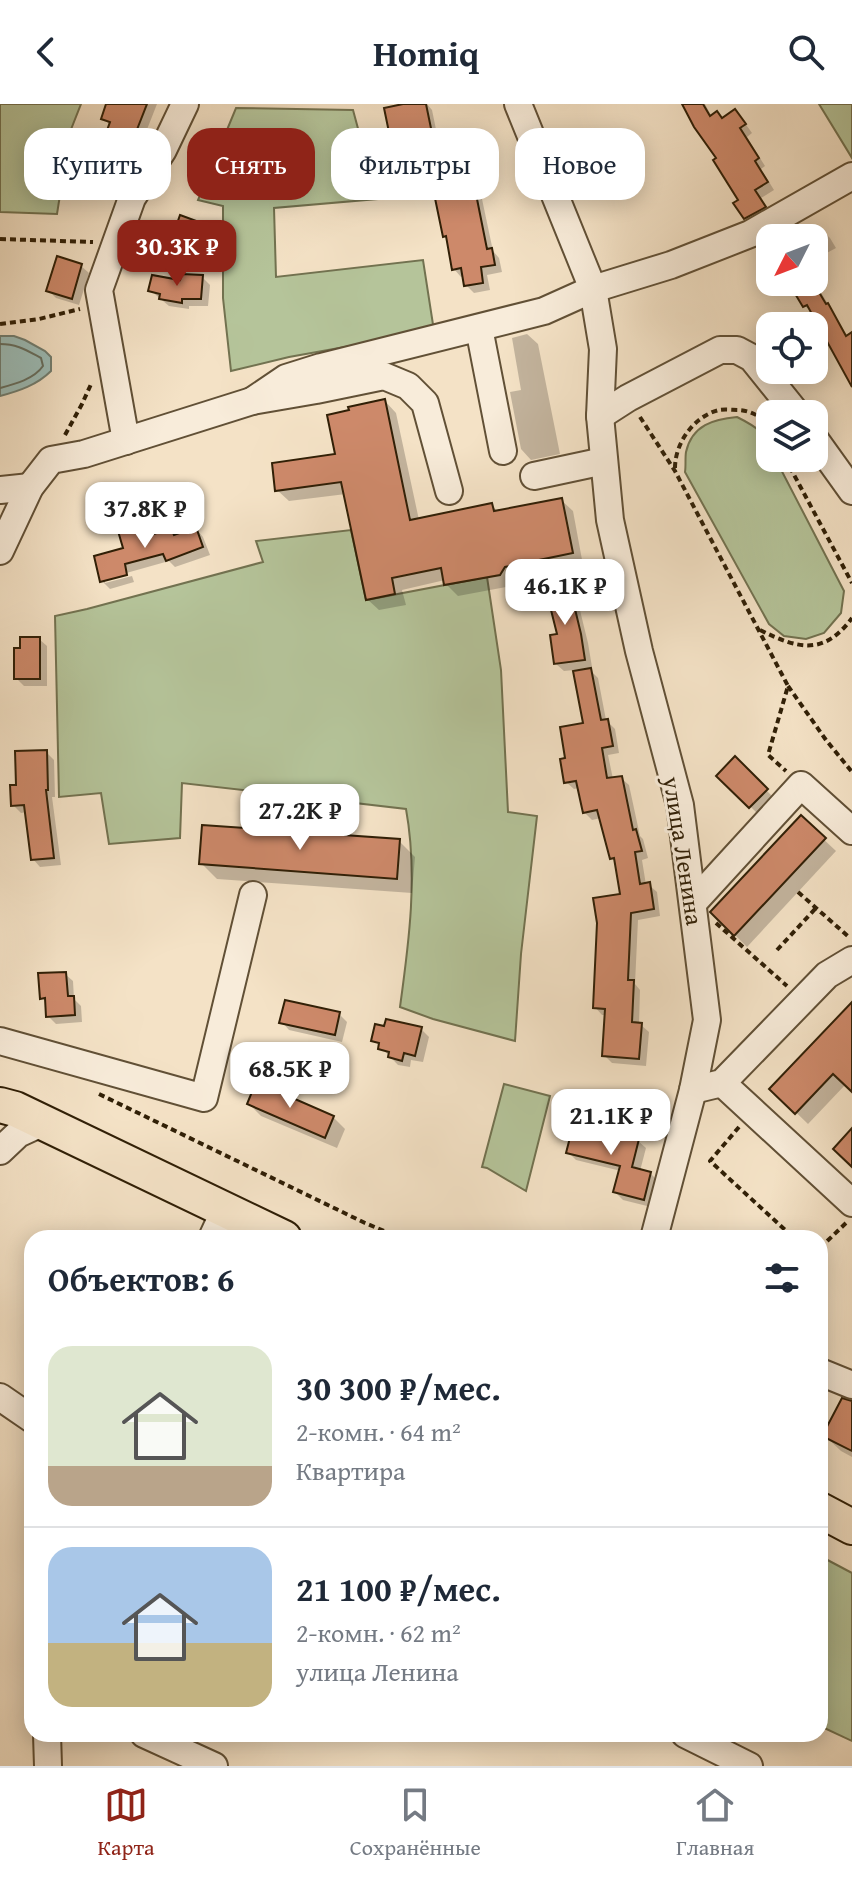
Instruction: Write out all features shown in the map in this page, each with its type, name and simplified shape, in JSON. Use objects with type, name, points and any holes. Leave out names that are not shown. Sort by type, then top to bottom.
[{"type":"main road","points":[[0,1105],[44,1122],[219,1224],[247,1230]]},
{"type":"main road","points":[[828,1514],[852,1527]]},
{"type":"street","points":[[126,441],[99,290],[132,198],[163,150],[185,104]]},
{"type":"street","name":"улица Ленина","points":[[518,104],[593,289],[603,349],[600,416],[610,520],[639,651],[680,805],[694,908],[707,1020],[693,1090],[656,1230]]},
{"type":"street","points":[[252,401],[286,378],[544,311],[593,289],[671,265],[750,234],[852,176]]},
{"type":"street","points":[[479,328],[503,451]]},
{"type":"street","points":[[600,416],[720,350],[737,350],[752,358],[786,400]]},
{"type":"street","points":[[0,551],[30,487],[51,460],[84,454],[252,401],[384,376],[408,386],[425,403],[449,491]]},
{"type":"street","points":[[828,458],[852,491]]},
{"type":"street","points":[[534,476],[604,461]]},
{"type":"street","points":[[0,490],[30,487]]},
{"type":"street","points":[[694,908],[801,785],[852,831]]},
{"type":"street","points":[[0,1041],[204,1098],[253,895]]},
{"type":"street","points":[[693,1090],[722,1083],[827,975],[852,960]]},
{"type":"street","points":[[722,1083],[852,1203]]},
{"type":"street","points":[[0,1151],[18,1134],[44,1122]]},
{"type":"street","points":[[828,1375],[852,1385]]},
{"type":"street","points":[[0,1397],[24,1414]]},
{"type":"street","points":[[47,1742],[48,1766]]},
{"type":"street","points":[[162,1742],[214,1766]]},
{"type":"street","points":[[702,1742],[749,1766]]},
{"type":"path","points":[[0,239],[116,244]]},
{"type":"path","points":[[0,324],[39,319],[102,304]]},
{"type":"path","points":[[51,460],[93,380]]},
{"type":"path","points":[[628,398],[675,471],[788,686],[852,772]]},
{"type":"path","points":[[675,471],[679,446],[689,429],[704,416],[721,410],[746,411],[756,416]]},
{"type":"path","points":[[793,472],[852,583]]},
{"type":"path","points":[[758,630],[804,647],[833,639],[852,618]]},
{"type":"path","points":[[788,686],[768,755],[801,785]]},
{"type":"path","points":[[798,892],[852,940]]},
{"type":"path","points":[[777,950],[816,907]]},
{"type":"path","points":[[694,908],[704,912],[803,1000]]},
{"type":"path","points":[[98,1093],[383,1230]]},
{"type":"path","points":[[754,1110],[710,1161],[785,1230]]},
{"type":"path","points":[[828,1240],[852,1216]]},
{"type":"green space","points":[[0,104],[81,104],[72,128],[24,128],[24,200],[59,200],[57,214],[0,212]]},
{"type":"green space","points":[[819,104],[852,104],[852,158]]},
{"type":"green space","points":[[236,108],[353,110],[358,128],[331,128],[331,200],[366,200],[274,208],[276,277],[423,260],[434,331],[289,357],[231,371],[223,298],[223,206],[198,200],[315,200],[315,128],[228,128]]},
{"type":"green space","points":[[737,417],[756,428],[756,472],[782,472],[844,591],[841,613],[824,633],[806,639],[784,636],[769,624],[685,472],[686,452],[693,435],[705,425]]},
{"type":"green space","points":[[351,530],[366,600],[487,577],[501,670],[508,812],[537,816],[521,954],[515,1041],[400,1007],[412,884],[406,809],[182,783],[180,838],[109,844],[101,793],[59,797],[55,616],[263,562],[256,541]]},
{"type":"green space","points":[[504,1084],[550,1096],[526,1191],[482,1167]]},
{"type":"green space","points":[[828,1560],[852,1573],[852,1741],[828,1730]]},
{"type":"water","points":[[0,336],[14,336],[45,351],[51,357],[51,371],[27,387],[0,396]]},
{"type":"building","points":[[106,104],[147,104],[138,128],[108,128],[110,122],[101,119]]},
{"type":"building","points":[[426,104],[431,128],[388,128],[384,108]]},
{"type":"building","points":[[682,104],[703,104],[710,116],[717,111],[722,118],[735,109],[746,124],[740,128],[759,158],[755,161],[768,182],[755,190],[766,207],[744,219],[733,203],[738,200],[713,160],[716,158]]},
{"type":"building","points":[[435,200],[477,200],[487,249],[492,248],[495,265],[481,267],[483,283],[464,286],[461,268],[452,270],[446,236],[443,237]]},
{"type":"building","points":[[180,215],[202,223],[191,252],[170,244]]},
{"type":"building","points":[[57,256],[82,264],[72,299],[46,291]]},
{"type":"building","points":[[182,274],[203,275],[201,299],[182,299],[182,303],[159,299],[160,294],[148,291],[152,275],[180,280]]},
{"type":"building","points":[[796,296],[821,296],[846,336],[852,332],[852,387],[828,343],[828,312],[811,312],[807,305],[803,307]]},
{"type":"building","points":[[385,399],[410,520],[492,503],[494,511],[562,498],[573,553],[505,567],[500,575],[444,585],[441,568],[392,578],[395,594],[366,600],[341,482],[275,491],[272,463],[335,454],[327,415]]},
{"type":"building","points":[[137,526],[139,535],[150,532],[151,535],[171,528],[174,535],[196,527],[203,547],[166,561],[163,554],[125,564],[127,575],[100,582],[94,556],[123,548],[118,531]]},
{"type":"building","points":[[569,584],[585,660],[554,664],[550,635],[557,634],[546,590]]},
{"type":"building","points":[[20,637],[40,637],[40,679],[14,679],[14,648],[20,648]]},
{"type":"building","points":[[591,668],[601,720],[608,719],[613,746],[602,748],[607,778],[622,776],[633,830],[636,829],[642,851],[635,852],[640,884],[650,882],[654,909],[631,913],[628,980],[634,980],[632,1022],[642,1023],[639,1059],[602,1056],[605,1009],[593,1008],[597,923],[593,898],[620,894],[614,858],[610,859],[597,810],[583,813],[576,781],[564,783],[560,759],[565,758],[560,727],[583,723],[573,671]]},
{"type":"building","points":[[47,750],[46,790],[54,858],[31,860],[24,805],[11,806],[10,785],[16,785],[15,751]]},
{"type":"building","points":[[735,756],[768,789],[749,808],[716,776]]},
{"type":"building","points":[[801,815],[826,838],[734,936],[710,912]]},
{"type":"building","points":[[202,825],[400,839],[397,879],[199,864]]},
{"type":"building","points":[[66,972],[68,996],[74,996],[75,1015],[46,1017],[45,998],[40,999],[38,973]]},
{"type":"building","points":[[285,1000],[340,1012],[335,1035],[279,1023]]},
{"type":"building","points":[[852,1002],[852,1092],[833,1074],[795,1114],[769,1089]]},
{"type":"building","points":[[386,1019],[422,1027],[415,1056],[404,1053],[402,1061],[388,1057],[389,1052],[378,1049],[379,1043],[371,1041],[375,1024],[384,1026]]},
{"type":"building","points":[[256,1082],[334,1116],[325,1138],[247,1104]]},
{"type":"building","points":[[574,1122],[639,1139],[632,1167],[651,1172],[644,1200],[613,1192],[620,1166],[566,1153]]},
{"type":"building","points":[[852,1128],[852,1167],[833,1149]]},
{"type":"building","points":[[842,1398],[852,1401],[852,1451],[828,1439],[828,1425]]}]
